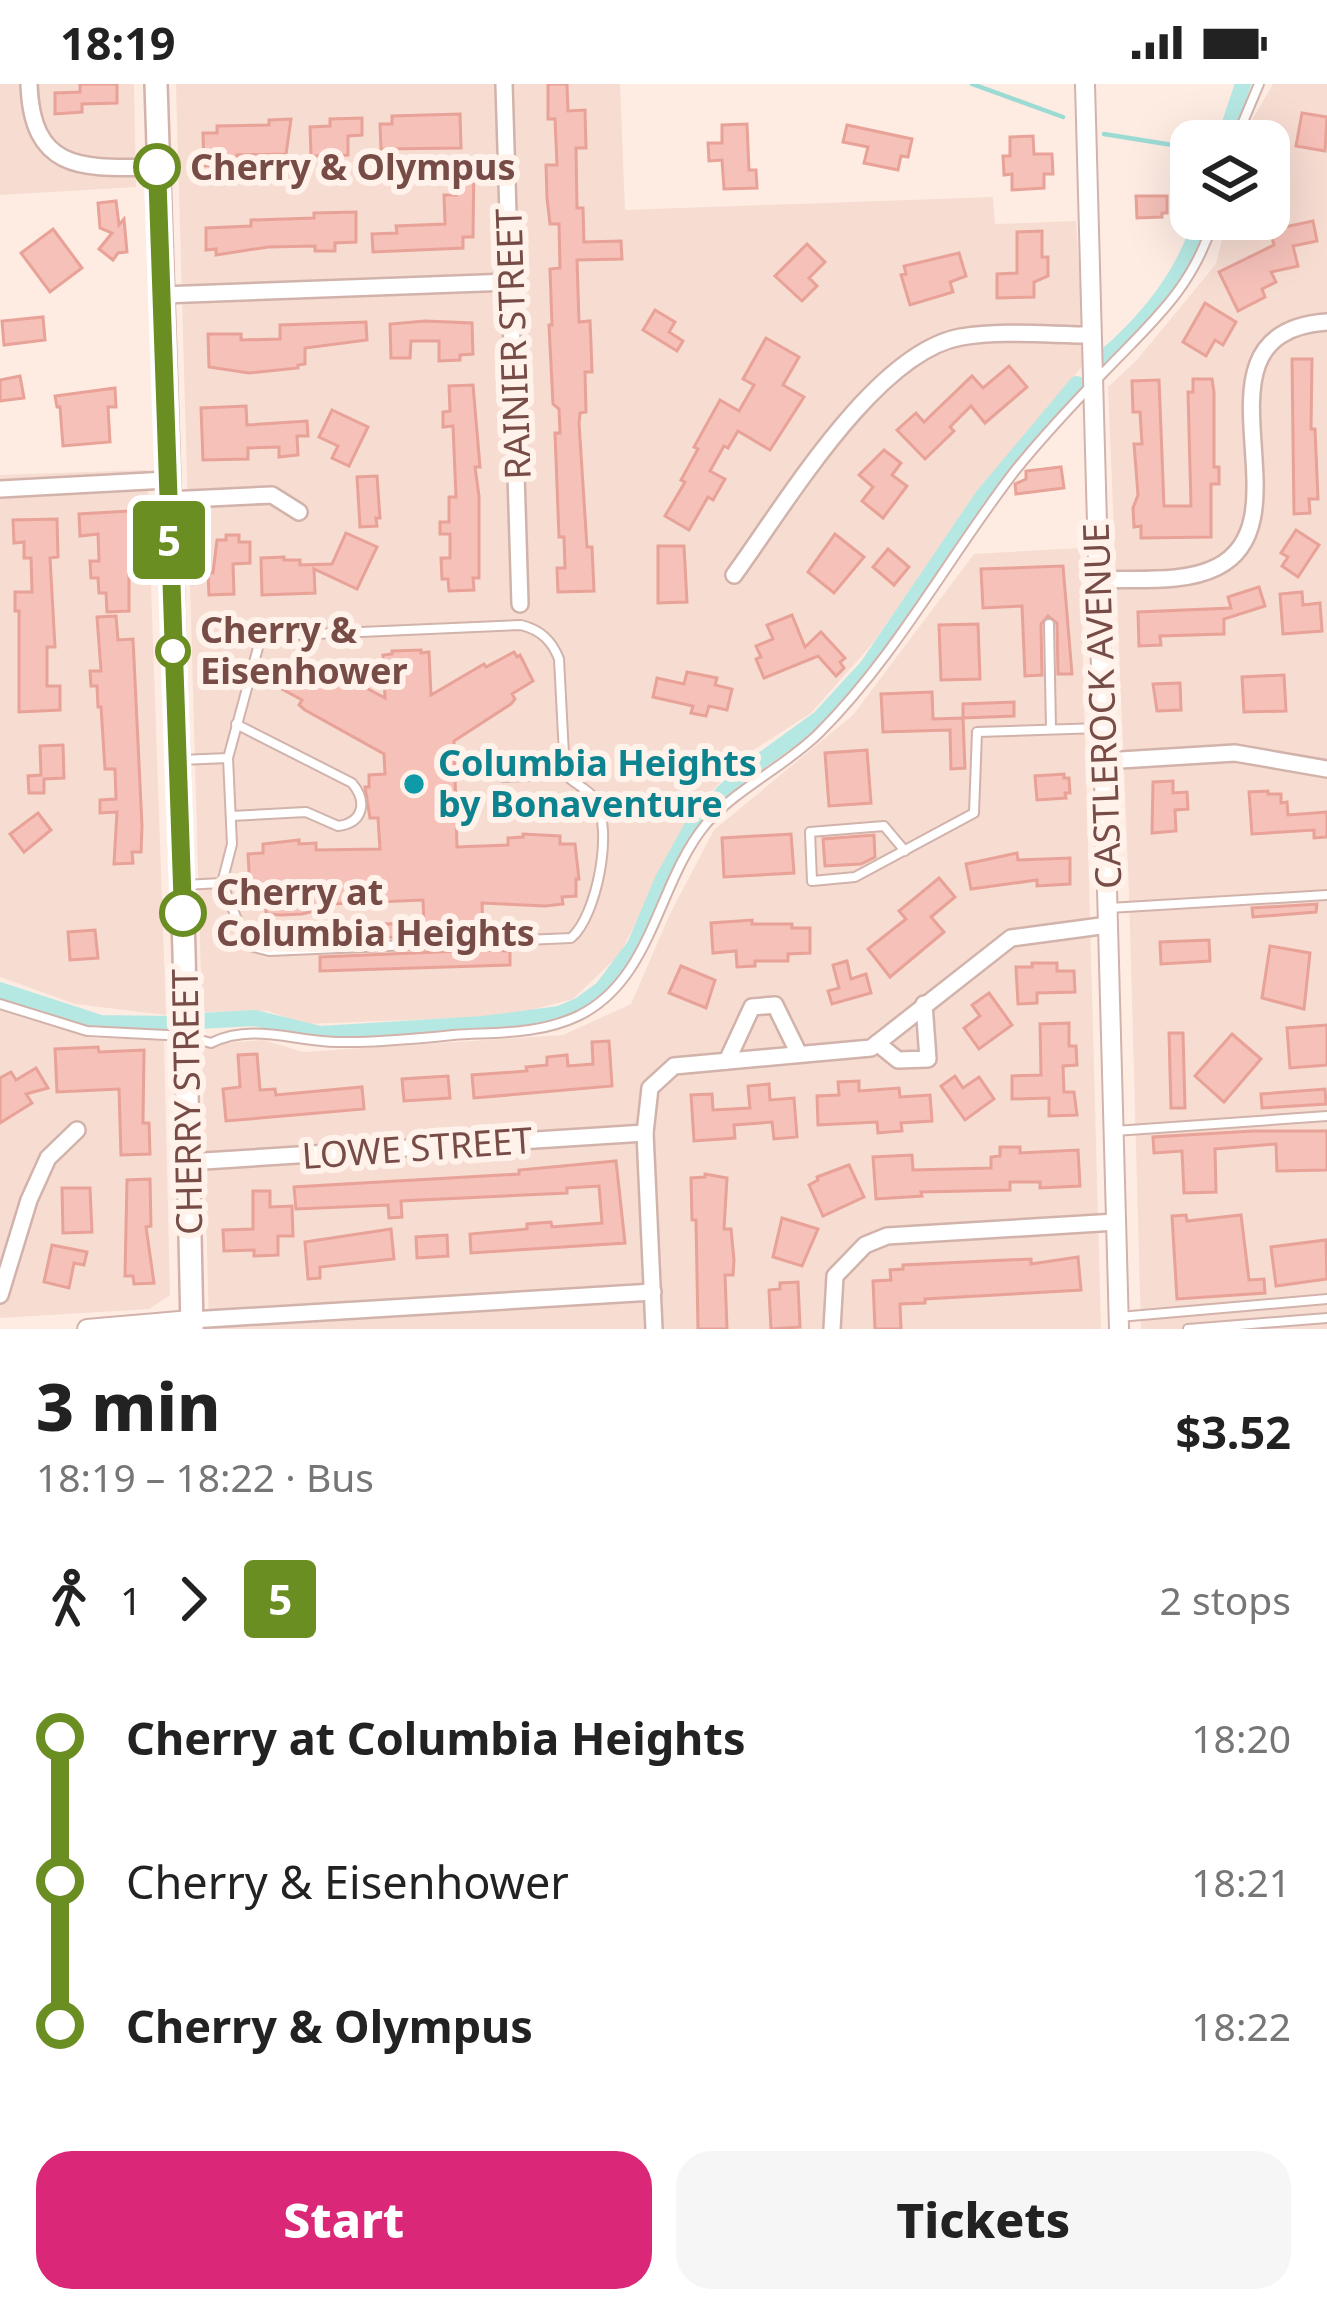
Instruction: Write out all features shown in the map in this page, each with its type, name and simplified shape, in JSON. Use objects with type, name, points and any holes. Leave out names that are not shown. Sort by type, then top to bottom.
[{"type":"main road","name":"CHERRY STREET","points":[[156,84],[191,1324]]},
{"type":"street","points":[[29,84],[30,111],[38,134],[67,161],[93,168],[157,167]]},
{"type":"street","points":[[156,84],[170,84]]},
{"type":"street","name":"RAINIER STREET","points":[[504,84],[520,604]]},
{"type":"street","name":"CASTLEROCK AVENUE","points":[[1085,84],[1119,1323]]},
{"type":"street","points":[[162,295],[511,282]]},
{"type":"street","points":[[1099,580],[1200,573],[1244,543],[1252,521],[1251,388],[1259,361],[1285,333],[1308,323],[1327,322]]},
{"type":"street","points":[[734,575],[866,397],[907,359],[961,337],[1092,334]]},
{"type":"street","points":[[0,489],[272,495],[298,512]]},
{"type":"street","points":[[1104,761],[1235,753],[1327,769]]},
{"type":"street","points":[[654,1329],[645,1133],[650,1088],[674,1066],[871,1048],[1011,938],[1108,916]]},
{"type":"street","points":[[877,1043],[898,1060],[928,1059],[924,1004]]},
{"type":"street","points":[[728,1060],[752,1006],[775,1005],[800,1054]]},
{"type":"street","points":[[0,1295],[29,1200],[48,1158],[77,1130]]},
{"type":"street","name":"LOWE STREET","points":[[188,1162],[645,1133]]},
{"type":"street","points":[[832,1329],[835,1276],[865,1245],[887,1236],[1116,1222]]},
{"type":"street","points":[[87,1329],[653,1292]]},
{"type":"lane","points":[[1244,120],[1259,84]]},
{"type":"lane","points":[[0,1004],[87,1031],[186,1036],[211,1042],[248,1032],[340,1042],[514,1032],[553,1025],[589,1010],[637,960],[667,891],[704,826],[836,715],[911,620],[1014,473],[1180,292],[1204,240]]},
{"type":"lane","points":[[1048,624],[1051,729]]},
{"type":"lane","points":[[504,777],[565,774],[599,808],[602,882],[578,932],[563,942],[259,950],[245,939],[222,884],[231,858],[228,758],[259,644],[269,636],[521,626],[542,634],[554,645],[559,659],[565,774]]},
{"type":"lane","points":[[231,816],[306,812],[338,826],[354,822],[362,799],[352,783],[236,724]]},
{"type":"lane","points":[[905,850],[884,826],[810,832],[812,881],[855,877],[974,813],[977,732],[1103,728]]},
{"type":"lane","points":[[177,760],[228,758]]},
{"type":"lane","points":[[182,885],[222,884]]},
{"type":"lane","points":[[1108,916],[1327,895]]},
{"type":"lane","points":[[1114,1131],[1327,1116]]},
{"type":"lane","points":[[1119,1323],[1327,1299]]},
{"type":"lane","points":[[1188,1329],[1327,1318]]},
{"type":"shaded area","points":[[0,84],[134,84],[136,187],[0,195]]},
{"type":"shaded area","points":[[176,84],[620,84],[625,210],[993,197],[995,224],[1076,221],[1085,363],[988,479],[873,643],[811,713],[749,753],[699,804],[619,955],[573,999],[509,1016],[306,1024],[268,1011],[202,1012]]},
{"type":"shaded area","points":[[1273,84],[1327,84],[1327,1329],[1141,1329],[1108,387],[1136,361],[1216,264],[1222,240],[1290,240],[1290,120],[1252,120]]},
{"type":"shaded area","points":[[147,470],[166,1015],[75,1004],[0,977],[0,475]]},
{"type":"shaded area","points":[[1080,548],[1101,1329],[209,1329],[202,1045],[263,1040],[303,1052],[563,1035],[631,1004],[714,830],[853,715],[974,554]]},
{"type":"shaded area","points":[[0,1002],[90,1038],[164,1040],[170,1295],[149,1309],[0,1318]]},
{"type":"building","points":[[80,84],[117,84],[117,103],[82,104],[82,112],[55,114],[55,93],[80,92]]},
{"type":"building","points":[[548,84],[567,84],[568,111],[585,110],[586,148],[576,148],[577,208],[583,208],[584,242],[621,241],[622,259],[577,260],[579,322],[590,321],[592,372],[585,372],[586,412],[580,413],[579,423],[594,591],[558,592],[557,568],[565,568],[564,537],[559,537],[555,433],[560,433],[559,409],[553,404],[549,325],[550,269],[560,268],[559,224],[550,224],[547,198],[546,165],[557,165],[555,119],[548,119]]},
{"type":"building","points":[[1302,113],[1327,117],[1325,151],[1296,146]]},
{"type":"building","points":[[460,114],[461,148],[381,149],[380,124],[392,124],[392,116]]},
{"type":"building","points":[[362,118],[362,135],[348,136],[348,155],[311,156],[310,127],[330,126],[330,119]]},
{"type":"building","points":[[291,119],[286,154],[237,155],[237,165],[204,166],[203,133],[217,133],[217,126],[269,125],[269,120]]},
{"type":"building","points":[[747,124],[749,170],[756,170],[757,188],[724,189],[722,160],[709,161],[708,143],[722,143],[722,125]]},
{"type":"building","points":[[847,125],[912,139],[908,157],[901,156],[898,170],[864,163],[868,147],[843,142]]},
{"type":"building","points":[[1033,136],[1034,154],[1052,154],[1053,174],[1044,174],[1044,188],[1012,190],[1012,174],[1004,175],[1003,156],[1010,156],[1010,137]]},
{"type":"building","points":[[474,157],[473,237],[463,237],[463,248],[373,252],[372,234],[397,233],[396,226],[445,224],[444,195],[456,195],[455,158]]},
{"type":"building","points":[[1136,196],[1167,196],[1167,213],[1137,218]]},
{"type":"building","points":[[116,201],[119,225],[124,219],[127,252],[113,260],[99,249],[112,233],[100,228],[98,203]]},
{"type":"building","points":[[356,212],[356,242],[335,243],[335,251],[315,251],[315,246],[268,247],[216,255],[216,249],[206,250],[206,228]]},
{"type":"building","points":[[1313,221],[1317,241],[1293,246],[1298,266],[1271,272],[1276,282],[1262,289],[1265,297],[1238,311],[1219,272],[1274,245],[1273,240],[1290,240],[1290,226]]},
{"type":"building","points":[[53,229],[82,268],[50,292],[21,253]]},
{"type":"building","points":[[1042,231],[1048,276],[1034,282],[1034,297],[997,298],[997,274],[1017,273],[1017,232]]},
{"type":"building","points":[[807,244],[825,262],[809,278],[817,286],[802,301],[775,276]]},
{"type":"building","points":[[959,253],[966,276],[950,282],[953,292],[910,305],[901,275],[906,274],[904,266]]},
{"type":"building","points":[[1205,303],[1236,322],[1223,345],[1215,340],[1206,356],[1183,342]]},
{"type":"building","points":[[655,310],[675,322],[669,332],[683,341],[677,351],[643,330]]},
{"type":"building","points":[[43,317],[45,340],[4,345],[2,321]]},
{"type":"building","points":[[366,322],[367,340],[305,348],[305,364],[298,368],[249,373],[209,367],[208,334],[241,334],[241,340],[280,339],[280,325]]},
{"type":"building","points":[[472,323],[473,354],[439,361],[439,341],[411,341],[410,358],[391,358],[390,324]]},
{"type":"building","points":[[766,338],[799,357],[783,385],[804,397],[770,450],[738,431],[728,448],[724,446],[710,471],[725,479],[689,530],[665,516],[720,400],[739,411],[754,385],[743,379]]},
{"type":"building","points":[[1292,359],[1312,359],[1311,429],[1315,429],[1318,499],[1309,499],[1310,513],[1294,514]]},
{"type":"building","points":[[1009,366],[1027,387],[985,423],[971,406],[925,459],[897,430],[916,413],[924,422],[972,376],[983,388]]},
{"type":"building","points":[[20,376],[24,398],[0,401],[0,380]]},
{"type":"building","points":[[1193,379],[1212,379],[1214,392],[1214,467],[1219,467],[1219,484],[1211,484],[1211,537],[1141,538],[1141,526],[1134,527],[1133,508],[1138,495],[1134,444],[1142,444],[1140,412],[1133,412],[1132,381],[1159,380],[1164,506],[1191,506],[1188,392],[1193,392]]},
{"type":"building","points":[[473,385],[480,467],[475,467],[479,578],[473,578],[474,590],[449,591],[448,579],[442,579],[441,558],[450,558],[450,534],[440,534],[440,522],[449,522],[449,497],[456,497],[453,426],[443,427],[443,412],[450,411],[449,386]]},
{"type":"building","points":[[115,388],[116,407],[108,407],[110,442],[63,446],[55,396]]},
{"type":"building","points":[[246,406],[247,425],[307,421],[308,436],[297,436],[298,455],[279,457],[279,447],[248,448],[248,459],[203,460],[201,408]]},
{"type":"building","points":[[332,410],[368,427],[349,466],[332,458],[338,446],[319,437]]},
{"type":"building","points":[[884,450],[901,463],[892,475],[907,486],[883,518],[862,501],[873,487],[859,475]]},
{"type":"building","points":[[1061,467],[1064,488],[1016,494],[1015,484],[1026,479],[1026,471]]},
{"type":"building","points":[[377,476],[380,518],[376,518],[377,526],[360,527],[357,477]]},
{"type":"building","points":[[129,511],[129,611],[107,612],[106,593],[99,593],[98,578],[91,578],[90,561],[99,561],[98,534],[80,536],[79,514]]},
{"type":"building","points":[[57,519],[58,557],[50,558],[55,647],[47,647],[47,686],[60,686],[60,710],[19,712],[15,592],[32,592],[31,558],[24,558],[24,542],[14,543],[13,520]]},
{"type":"building","points":[[1296,530],[1319,545],[1298,577],[1282,566],[1288,557],[1281,553]]},
{"type":"building","points":[[346,533],[377,547],[357,589],[314,569],[315,593],[262,595],[261,558],[284,557],[300,560],[300,565],[332,564]]},
{"type":"building","points":[[835,534],[864,557],[834,593],[808,572]]},
{"type":"building","points":[[226,535],[239,535],[239,542],[250,542],[250,563],[233,564],[234,594],[209,595],[208,573],[213,573],[217,540],[226,540]]},
{"type":"building","points":[[658,546],[684,546],[687,602],[658,603]]},
{"type":"building","points":[[888,549],[909,567],[894,585],[873,567]]},
{"type":"building","points":[[1063,566],[1072,674],[1058,674],[1057,623],[1048,616],[1041,624],[1042,675],[1025,676],[1022,606],[983,608],[981,569]]},
{"type":"building","points":[[1259,587],[1265,606],[1224,619],[1224,634],[1160,636],[1161,645],[1139,646],[1138,612],[1231,608],[1228,597]]},
{"type":"building","points":[[1302,592],[1303,605],[1320,603],[1322,631],[1283,634],[1280,594]]},
{"type":"building","points":[[792,615],[805,647],[821,632],[845,658],[836,676],[818,656],[764,678],[756,646],[773,639],[767,625]]},
{"type":"building","points":[[116,616],[118,640],[133,639],[142,826],[141,852],[132,852],[133,863],[114,864],[117,812],[100,813],[100,800],[116,799],[115,769],[105,769],[101,707],[90,671],[101,671],[97,617]]},
{"type":"building","points":[[978,624],[980,679],[941,680],[939,625]]},
{"type":"building","name":"Columbia Heights by Bonaventure","points":[[429,652],[431,695],[484,664],[514,652],[520,655],[533,681],[512,694],[511,704],[454,741],[457,847],[508,845],[508,838],[523,834],[560,836],[560,844],[575,844],[576,896],[562,897],[563,904],[545,906],[482,903],[483,934],[346,939],[345,925],[424,923],[423,900],[330,904],[302,914],[281,915],[266,914],[266,905],[251,905],[248,854],[263,853],[263,844],[299,840],[299,844],[316,843],[316,850],[380,849],[378,818],[370,818],[365,787],[369,787],[369,775],[385,774],[384,754],[305,710],[299,705],[302,700],[282,689],[292,662],[298,659],[327,672],[329,668],[385,698],[383,655]]},
{"type":"building","points":[[687,672],[717,678],[715,685],[732,689],[727,710],[709,706],[706,716],[691,713],[693,706],[653,697],[657,678],[684,684]]},
{"type":"building","points":[[1284,675],[1286,711],[1244,712],[1242,677]]},
{"type":"building","points":[[1180,683],[1181,710],[1157,711],[1153,684]]},
{"type":"building","points":[[932,692],[933,719],[963,718],[965,768],[951,769],[950,730],[883,732],[881,694]]},
{"type":"building","points":[[1014,702],[1014,716],[963,718],[963,704]]},
{"type":"building","points":[[63,745],[64,778],[44,779],[44,793],[29,793],[28,776],[41,775],[40,746]]},
{"type":"building","points":[[867,750],[871,803],[829,806],[825,753]]},
{"type":"building","points":[[1064,774],[1069,778],[1066,798],[1037,800],[1035,776]]},
{"type":"building","points":[[1173,781],[1173,793],[1187,792],[1188,809],[1175,810],[1176,831],[1152,833],[1153,782]]},
{"type":"building","points":[[1249,792],[1281,794],[1288,815],[1327,812],[1327,837],[1314,838],[1314,830],[1252,834]]},
{"type":"building","points":[[38,813],[51,830],[24,852],[10,834]]},
{"type":"building","points":[[791,834],[794,873],[724,877],[722,838]]},
{"type":"building","points":[[874,835],[875,857],[861,864],[825,866],[823,839]]},
{"type":"building","points":[[1017,853],[1018,860],[1070,858],[1070,884],[1037,886],[1037,880],[971,889],[966,864]]},
{"type":"building","points":[[939,878],[955,897],[931,917],[944,932],[890,977],[868,949],[906,919],[899,911]]},
{"type":"building","points":[[1317,904],[1316,912],[1253,917],[1252,908]]},
{"type":"building","points":[[752,920],[752,924],[810,928],[810,953],[788,954],[788,961],[755,961],[755,966],[737,967],[736,951],[713,953],[711,923]]},
{"type":"building","points":[[95,930],[98,958],[70,960],[68,932]]},
{"type":"building","points":[[1209,940],[1210,961],[1161,964],[1160,942]]},
{"type":"building","points":[[1270,946],[1310,953],[1304,1009],[1262,998]]},
{"type":"building","points":[[510,951],[510,965],[320,971],[320,957]]},
{"type":"building","points":[[847,961],[851,979],[866,974],[871,993],[832,1004],[828,991],[839,988],[833,965]]},
{"type":"building","points":[[1032,963],[1057,963],[1057,971],[1074,971],[1075,992],[1037,993],[1037,1003],[1018,1004],[1016,967],[1032,967]]},
{"type":"building","points":[[681,966],[715,980],[706,1008],[669,993]]},
{"type":"building","points":[[989,993],[1012,1025],[979,1049],[964,1028],[980,1016],[972,1005]]},
{"type":"building","points":[[1069,1023],[1069,1046],[1076,1046],[1077,1065],[1063,1066],[1064,1092],[1074,1092],[1077,1115],[1049,1116],[1049,1098],[1012,1099],[1012,1076],[1041,1075],[1040,1024]]},
{"type":"building","points":[[1327,1025],[1327,1065],[1290,1068],[1287,1028]]},
{"type":"building","points":[[1169,1033],[1183,1033],[1185,1108],[1171,1108]]},
{"type":"building","points":[[1232,1034],[1261,1059],[1224,1102],[1195,1076]]},
{"type":"building","points":[[609,1041],[612,1086],[474,1098],[472,1075],[527,1071],[526,1067],[547,1065],[547,1057],[567,1055],[568,1066],[593,1064],[592,1042]]},
{"type":"building","points":[[98,1047],[99,1052],[144,1050],[143,1123],[149,1123],[150,1154],[121,1155],[119,1089],[57,1092],[55,1049]]},
{"type":"building","points":[[257,1054],[260,1090],[275,1089],[276,1095],[362,1087],[364,1109],[226,1121],[223,1089],[240,1087],[238,1055]]},
{"type":"building","points":[[36,1068],[48,1088],[26,1094],[32,1103],[0,1123],[0,1078],[11,1072],[16,1080]]},
{"type":"building","points":[[448,1076],[450,1098],[404,1101],[402,1079]]},
{"type":"building","points":[[955,1076],[963,1088],[979,1077],[994,1099],[965,1120],[941,1086]]},
{"type":"building","points":[[859,1081],[859,1091],[899,1088],[900,1097],[930,1095],[932,1121],[901,1123],[902,1131],[878,1133],[877,1122],[818,1125],[817,1096],[839,1095],[838,1082]]},
{"type":"building","points":[[769,1084],[770,1100],[794,1098],[797,1137],[774,1139],[772,1122],[734,1125],[735,1138],[694,1141],[691,1095],[712,1094],[713,1110],[750,1108],[748,1086]]},
{"type":"building","points":[[1325,1089],[1326,1104],[1262,1108],[1261,1094]]},
{"type":"building","points":[[1327,1131],[1327,1170],[1277,1171],[1276,1144],[1215,1149],[1216,1192],[1184,1193],[1182,1151],[1154,1153],[1153,1137]]},
{"type":"building","points":[[1000,1147],[1020,1147],[1020,1153],[1078,1150],[1080,1186],[1040,1188],[1040,1182],[1010,1182],[1010,1190],[921,1192],[922,1196],[876,1199],[873,1157],[912,1155],[913,1170],[991,1168],[991,1157],[1000,1156]]},
{"type":"building","points":[[616,1161],[625,1243],[471,1253],[470,1234],[551,1222],[552,1227],[602,1223],[599,1186],[567,1188],[567,1193],[401,1201],[402,1217],[389,1218],[388,1205],[296,1209],[294,1187],[519,1174],[519,1170]]},
{"type":"building","points":[[849,1165],[864,1197],[823,1216],[809,1185]]},
{"type":"building","points":[[705,1174],[727,1178],[724,1229],[731,1229],[734,1260],[733,1275],[725,1275],[727,1329],[698,1329],[691,1178]]},
{"type":"building","points":[[150,1179],[151,1226],[146,1227],[154,1283],[134,1284],[133,1276],[125,1276],[127,1180]]},
{"type":"building","points":[[62,1188],[90,1188],[92,1232],[63,1233]]},
{"type":"building","points":[[253,1191],[270,1191],[270,1207],[292,1206],[293,1236],[278,1236],[278,1255],[224,1251],[223,1230],[253,1229]]},
{"type":"building","points":[[1186,1215],[1187,1221],[1241,1215],[1249,1280],[1264,1279],[1265,1293],[1177,1299],[1172,1216]]},
{"type":"building","points":[[782,1218],[818,1229],[802,1266],[773,1257]]},
{"type":"building","points":[[391,1229],[394,1259],[320,1267],[320,1278],[308,1279],[305,1242]]},
{"type":"building","points":[[447,1235],[448,1256],[417,1258],[416,1237]]},
{"type":"building","points":[[1326,1240],[1327,1279],[1276,1286],[1271,1247]]},
{"type":"building","points":[[52,1245],[87,1252],[84,1265],[74,1263],[69,1288],[44,1282]]},
{"type":"building","points":[[1078,1257],[1081,1290],[925,1299],[925,1303],[900,1304],[901,1329],[875,1329],[873,1281],[891,1280],[890,1270],[903,1269],[903,1265],[1031,1259],[1031,1264]]},
{"type":"building","points":[[798,1282],[800,1327],[771,1329],[769,1290],[780,1289],[780,1283]]},
{"type":"waterway","points":[[972,84],[1063,117]]},
{"type":"waterway","points":[[1231,120],[1243,84]]},
{"type":"waterway","points":[[1104,134],[1170,145]]},
{"type":"waterway","points":[[1105,357],[1164,295],[1194,240]]},
{"type":"waterway","points":[[199,1021],[255,1018],[320,1034],[483,1024],[559,1014],[580,1005],[602,989],[635,945],[663,879],[697,818],[740,776],[820,718],[867,667],[983,496],[1077,384]]},
{"type":"waterway","points":[[0,990],[101,1023],[172,1024]]},
{"type":"bus line","name":"5","points":[[157,167],[183,913]]},
{"type":"place","name":"Cherry & Olympus","points":[[157,167]]},
{"type":"place","name":"Cherry & Eisenhower","points":[[173,651]]},
{"type":"place","name":"Columbia Heights by Bonaventure","points":[[414,784]]},
{"type":"place","name":"Cherry at Columbia Heights","points":[[183,913]]}]
